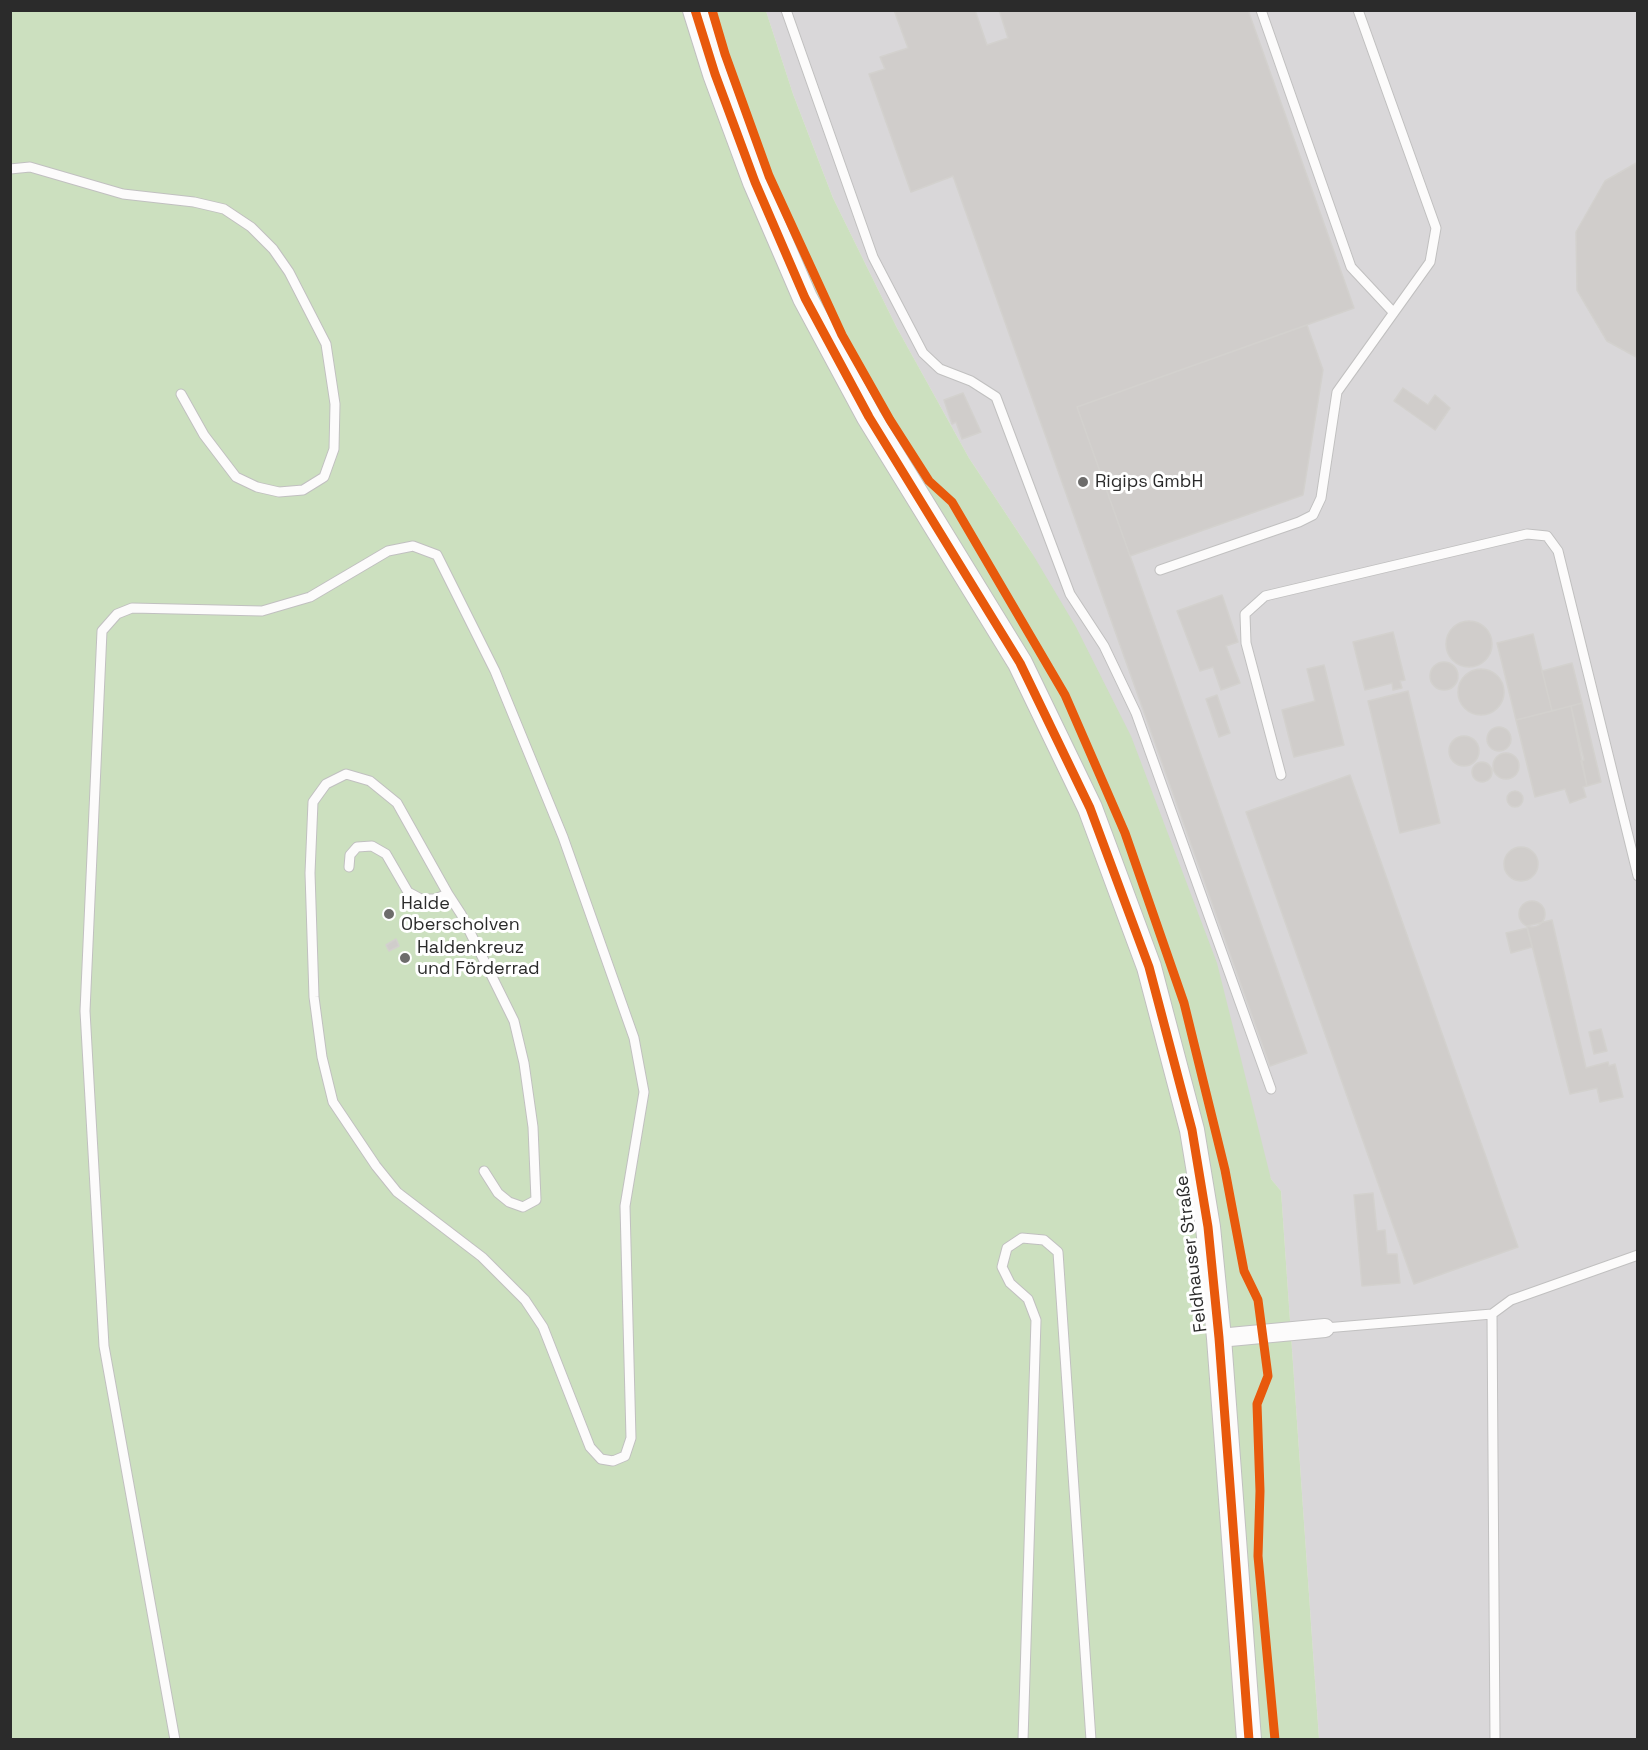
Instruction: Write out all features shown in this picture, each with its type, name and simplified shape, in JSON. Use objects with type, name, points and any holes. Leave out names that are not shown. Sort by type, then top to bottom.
[{"type":"street","name":"Feldhauser Straße","points":[[695,10],[715,74],[755,182],[805,298],[869,417],[1020,663],[1090,808],[1149,968],[1192,1130],[1208,1227],[1219,1338],[1249,1740]]},
{"type":"street","points":[[1219,1338],[1325,1328]]},
{"type":"lane","points":[[786,10],[873,256],[923,353],[940,369],[971,381],[996,397],[1070,594],[1104,646],[1136,712],[1271,1089]]},
{"type":"lane","points":[[1261,10],[1351,267],[1393,312]]},
{"type":"lane","points":[[1160,570],[1299,522],[1313,515],[1321,498],[1337,392],[1430,262],[1436,228],[1358,10]]},
{"type":"lane","points":[[10,169],[30,167],[123,194],[194,202],[224,209],[258,234],[290,272],[326,344],[335,404],[334,449],[324,477],[303,490],[279,492],[257,487],[236,477],[204,435],[181,394]]},
{"type":"lane","points":[[1281,775],[1246,644],[1245,614],[1265,596],[1527,534],[1547,537],[1558,551],[1638,876]]},
{"type":"lane","points":[[175,1740],[104,1346],[85,1011],[102,631],[117,614],[132,608],[262,611],[310,597],[388,550],[412,546],[437,555],[495,671],[563,837],[634,1038],[644,1092],[625,1206],[631,1438],[625,1456],[613,1461],[601,1459],[590,1447],[543,1327],[525,1300],[482,1257],[397,1192],[376,1166],[333,1102],[322,1057],[314,997],[310,873],[313,802],[326,784],[346,774],[370,781],[398,802],[461,914],[514,1021],[524,1063],[533,1127],[536,1200],[532,1204],[516,1206],[498,1193],[484,1171]]},
{"type":"lane","points":[[349,867],[350,855],[357,847],[372,846],[386,854],[408,892],[421,899],[435,899],[448,894]]},
{"type":"lane","points":[[1023,1740],[1036,1320],[1028,1299],[1010,1283],[1002,1267],[1007,1248],[1022,1238],[1044,1240],[1059,1252],[1091,1740]]},
{"type":"lane","points":[[1325,1328],[1492,1314],[1511,1300],[1638,1255]]},
{"type":"lane","points":[[1492,1314],[1495,1740]]},
{"type":"shaded area","points":[[766,11],[1637,11],[1637,1739],[1319,1739],[1281,1191],[1271,1179],[1032,553],[969,458],[897,328],[833,198],[793,94]]},
{"type":"green space","points":[[11,11],[766,11],[793,94],[833,198],[897,328],[969,458],[1032,553],[1076,627],[1131,736],[1217,963],[1271,1179],[1281,1191],[1319,1739],[11,1740]]},
{"type":"building","name":"Rigips GmbH","points":[[894,10],[975,10],[987,45],[1008,38],[999,10],[1248,10],[1354,308],[1077,407],[1307,1053],[1270,1066],[953,176],[911,192],[869,74],[885,69],[880,57],[908,48]]},
{"type":"building","points":[[1638,162],[1638,358],[1607,341],[1577,290],[1576,232],[1605,181]]},
{"type":"building","points":[[1307,325],[1323,370],[1303,495],[1130,556],[1077,407]]},
{"type":"building","points":[[1403,388],[1428,405],[1435,395],[1450,408],[1435,430],[1394,401]]},
{"type":"building","points":[[963,393],[981,432],[962,439],[956,422],[952,424],[944,400]]},
{"type":"building","points":[[1222,595],[1238,642],[1226,646],[1240,683],[1221,690],[1213,667],[1200,671],[1177,611]]},
{"type":"building","points":[[1469,621],[1485,628],[1492,644],[1485,660],[1469,667],[1453,660],[1446,644],[1453,628]]},
{"type":"building","points":[[1393,632],[1405,680],[1400,681],[1402,688],[1393,690],[1392,683],[1365,690],[1353,642]]},
{"type":"building","points":[[1533,634],[1552,711],[1516,720],[1497,643]]},
{"type":"building","points":[[1444,662],[1454,666],[1458,676],[1454,686],[1444,690],[1434,686],[1430,676],[1434,666]]},
{"type":"building","points":[[1572,663],[1582,703],[1552,711],[1542,671]]},
{"type":"building","points":[[1324,665],[1344,745],[1294,757],[1282,710],[1315,701],[1307,669]]},
{"type":"building","points":[[1481,669],[1497,676],[1504,692],[1497,708],[1481,715],[1465,708],[1458,692],[1465,676]]},
{"type":"building","points":[[1408,691],[1440,823],[1400,833],[1368,701]]},
{"type":"building","points":[[1217,695],[1230,733],[1219,737],[1206,699]]},
{"type":"building","points":[[1582,703],[1601,782],[1587,786],[1571,706]]},
{"type":"building","points":[[1571,706],[1584,760],[1581,761],[1587,786],[1583,787],[1586,797],[1570,803],[1565,789],[1535,797],[1516,720]]},
{"type":"building","points":[[1494,727],[1504,727],[1511,734],[1511,744],[1504,751],[1494,751],[1487,744],[1487,734]]},
{"type":"building","points":[[1464,736],[1475,740],[1479,751],[1475,762],[1464,766],[1453,762],[1449,751],[1453,740]]},
{"type":"building","points":[[1506,753],[1515,757],[1519,766],[1515,775],[1506,779],[1497,775],[1493,766],[1497,757]]},
{"type":"building","points":[[1482,762],[1489,765],[1492,772],[1489,779],[1482,782],[1475,779],[1472,772],[1475,765]]},
{"type":"building","points":[[1350,775],[1518,1247],[1414,1284],[1246,812]]},
{"type":"building","points":[[1512,791],[1518,791],[1523,799],[1521,805],[1512,807],[1507,802],[1507,796]]},
{"type":"building","points":[[1521,847],[1533,852],[1538,864],[1533,876],[1521,881],[1509,876],[1504,864],[1509,852]]},
{"type":"building","points":[[1532,901],[1541,905],[1545,914],[1541,923],[1532,927],[1523,923],[1519,914],[1523,905]]},
{"type":"building","points":[[1552,920],[1586,1068],[1608,1062],[1609,1066],[1615,1064],[1623,1097],[1600,1102],[1597,1088],[1570,1094],[1527,926]]},
{"type":"building","points":[[1527,928],[1532,947],[1511,953],[1506,933]]},
{"type":"building","points":[[396,939],[399,946],[389,951],[386,945]]},
{"type":"building","points":[[1601,1029],[1607,1051],[1594,1054],[1589,1032]]},
{"type":"building","points":[[1373,1193],[1377,1231],[1385,1230],[1387,1254],[1397,1254],[1400,1283],[1362,1286],[1354,1195]]},
{"type":"cycle path","points":[[695,10],[715,74],[755,182],[805,298],[869,417],[1020,663],[1090,808],[1149,967],[1192,1130],[1208,1227],[1219,1338],[1249,1740]]},
{"type":"cycle path","points":[[712,10],[725,54],[769,176],[842,335],[890,420],[929,481],[952,502],[1065,695],[1125,833],[1184,1003],[1225,1170],[1244,1271],[1258,1300],[1268,1376],[1257,1404],[1260,1491],[1258,1556],[1275,1740]]},
{"type":"place","name":"Rigips GmbH","points":[[1083,482]]},
{"type":"place","name":"Halde Oberscholven","points":[[389,914]]},
{"type":"place","name":"Haldenkreuz und Förderrad","points":[[405,958]]}]
